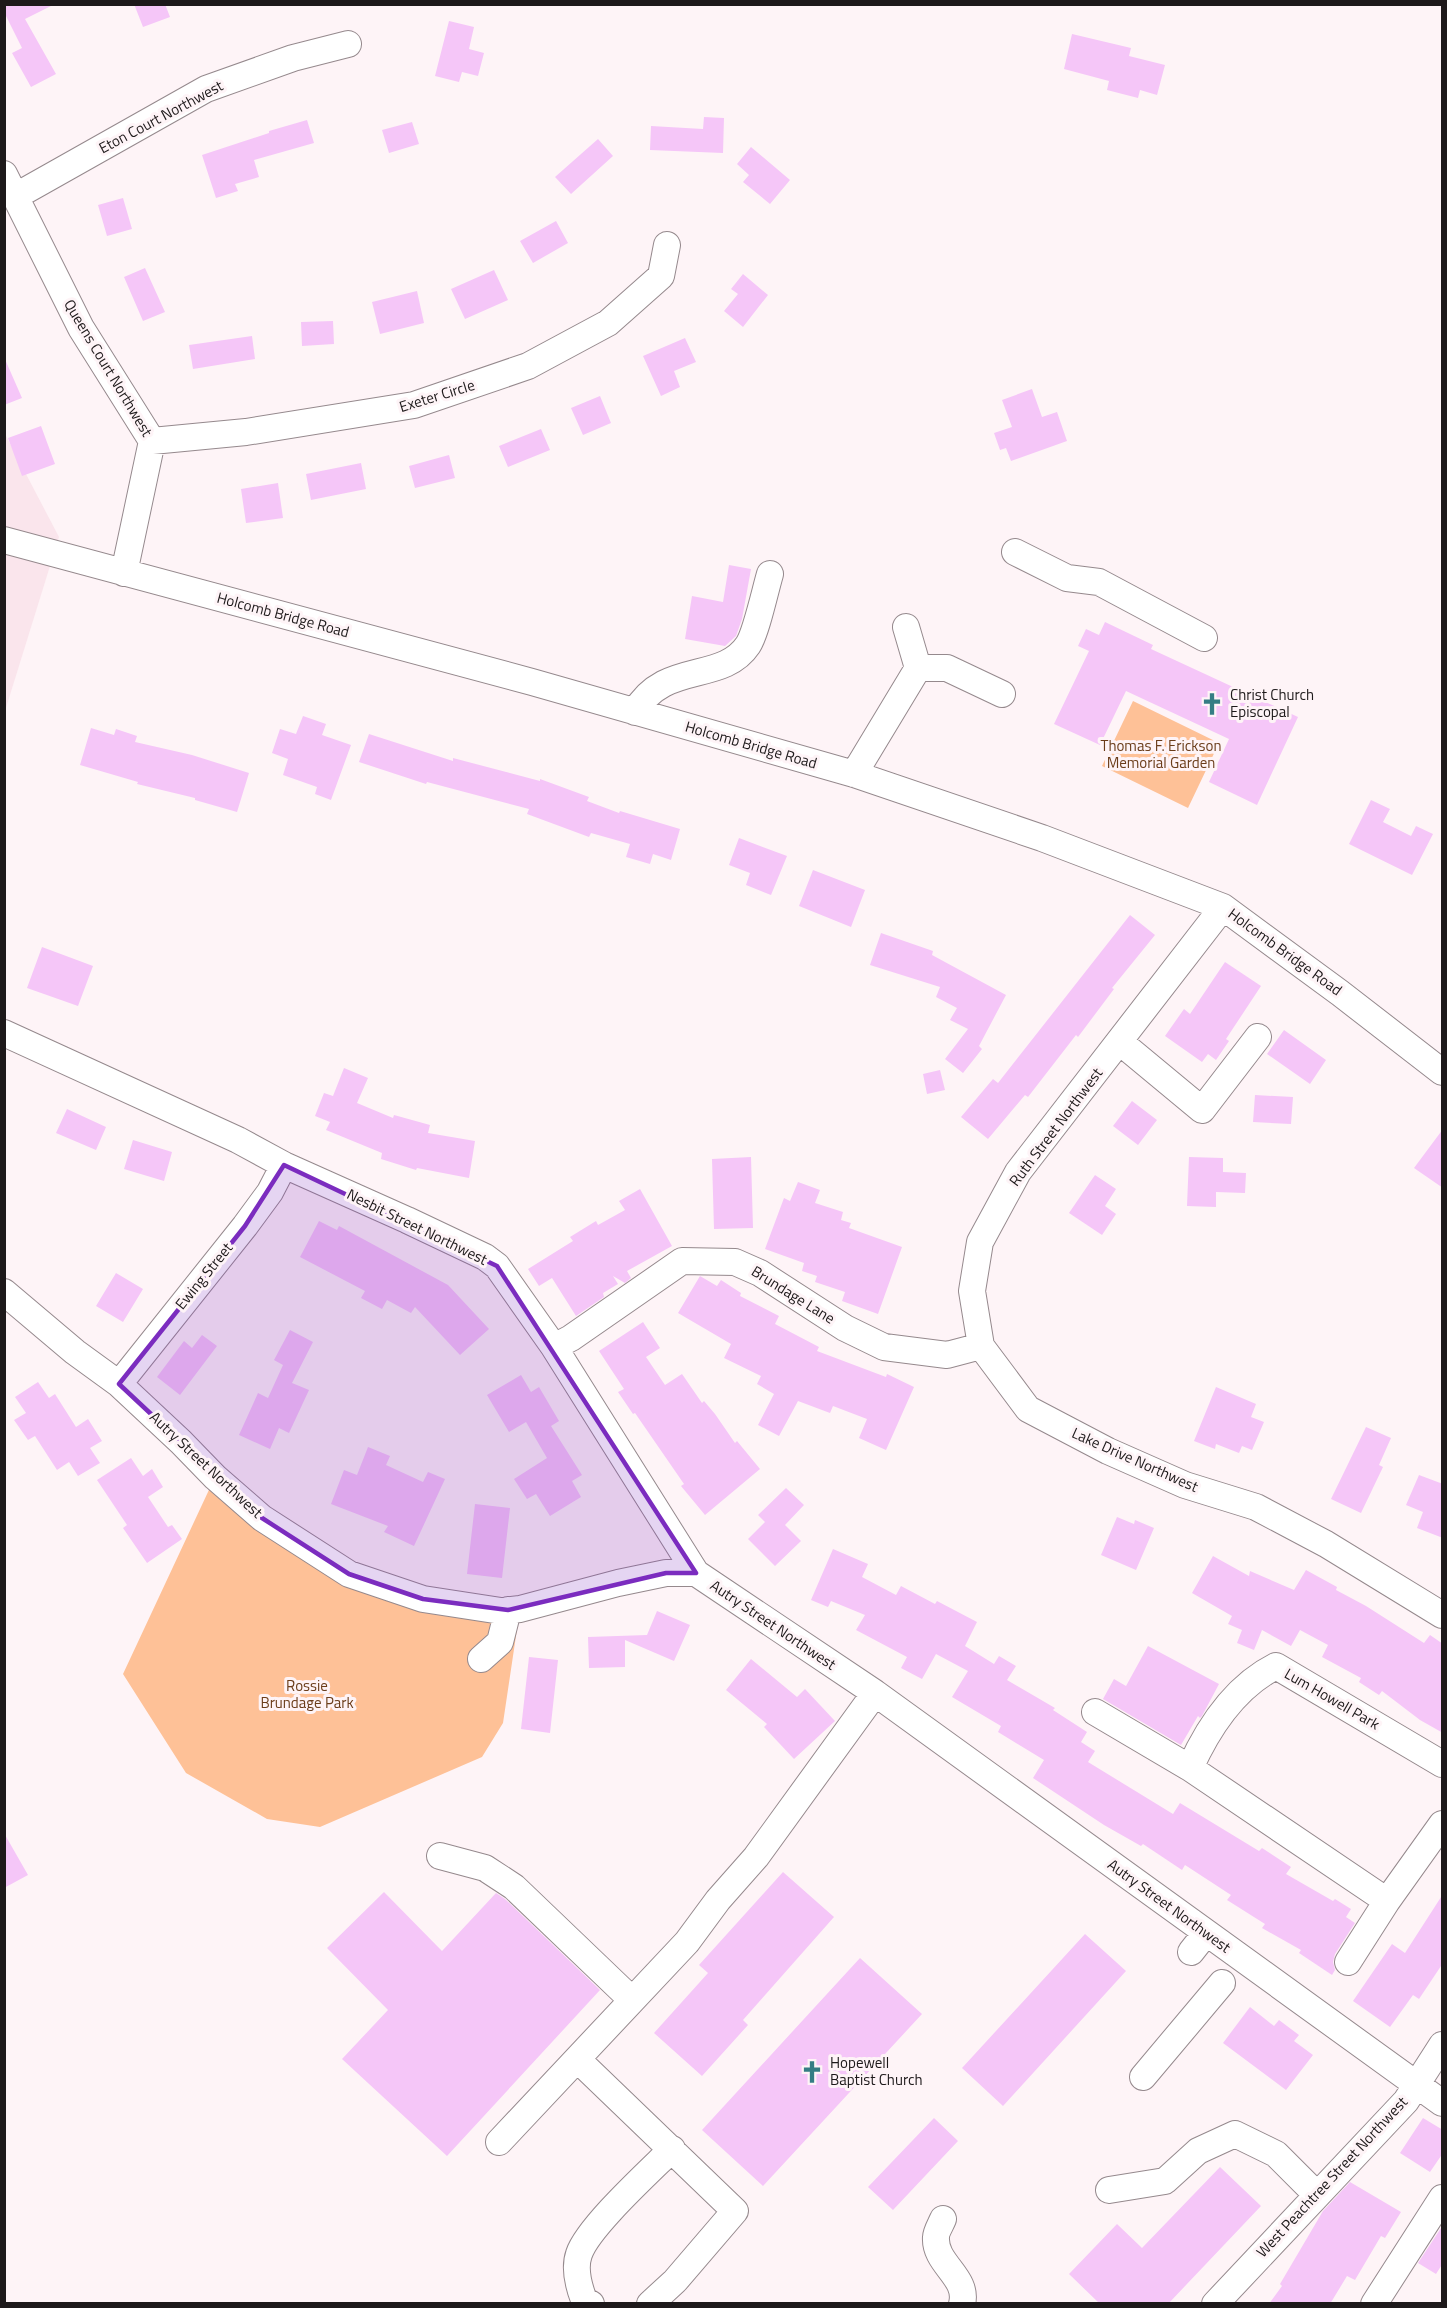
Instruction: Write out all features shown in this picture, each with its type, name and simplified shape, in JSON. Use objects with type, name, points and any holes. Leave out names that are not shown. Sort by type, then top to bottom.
[{"type":"street","name":"Eton Court Northwest","points":[[16,196],[206,89],[293,57],[348,44]]},
{"type":"street","name":"Queens Court Northwest","points":[[4,174],[81,328],[152,441],[124,573]]},
{"type":"street","name":"Exeter Circle","points":[[152,441],[246,432],[414,405],[528,366],[608,323],[661,276],[667,244]]},
{"type":"street","name":"Holcomb Bridge Road","points":[[4,540],[520,679],[854,774],[1042,838],[1223,908],[1443,1072]]},
{"type":"street","points":[[1015,552],[1067,578],[1099,582],[1204,638]]},
{"type":"street","points":[[635,712],[643,697],[662,683],[720,666],[739,656],[749,644],[770,574]]},
{"type":"street","points":[[854,774],[918,668],[906,627]]},
{"type":"street","points":[[918,668],[947,668],[1002,694]]},
{"type":"street","name":"Ruth Street Northwest","points":[[1000,1372],[981,1346],[972,1291],[980,1242],[1018,1172],[1223,908]]},
{"type":"street","name":"Nesbit Street Northwest","points":[[4,1033],[238,1140],[284,1165],[485,1257],[497,1266],[554,1347],[696,1573]]},
{"type":"street","points":[[1120,1042],[1202,1110],[1258,1037]]},
{"type":"street","name":"Ewing Street","points":[[119,1384],[245,1226],[270,1192],[284,1165]]},
{"type":"street","name":"Brundage Lane","points":[[554,1347],[571,1338],[682,1261],[735,1262],[760,1273],[845,1328],[884,1347],[946,1355],[981,1346]]},
{"type":"street","name":"Autry Street Northwest","points":[[4,1292],[75,1352],[119,1384],[215,1477],[262,1518],[349,1574],[423,1599],[501,1611],[666,1573],[696,1573],[875,1693],[1198,1943],[1443,2103]]},
{"type":"street","name":"Lake Drive Northwest","points":[[1000,1372],[1028,1409],[1108,1451],[1185,1485],[1256,1507],[1326,1544],[1443,1615]]},
{"type":"street","points":[[482,1659],[500,1642],[508,1610]]},
{"type":"street","name":"Lum Howell Park","points":[[1190,1768],[1200,1745],[1228,1705],[1260,1674],[1276,1666],[1443,1764]]},
{"type":"street","points":[[499,2142],[687,1942],[718,1900],[756,1857],[875,1693]]},
{"type":"street","points":[[1095,1712],[1190,1768],[1387,1901]]},
{"type":"street","points":[[1348,1962],[1387,1901],[1443,1824]]},
{"type":"street","points":[[440,1856],[485,1868],[514,1887],[632,2000]]},
{"type":"street","points":[[1143,2077],[1222,1983]]},
{"type":"street","name":"West Peachtree Street Northwest","points":[[1215,2304],[1316,2194],[1406,2101],[1443,2045]]},
{"type":"street","points":[[577,2059],[735,2211],[682,2274],[650,2304]]},
{"type":"street","points":[[1109,2190],[1165,2181],[1198,2151],[1235,2134],[1276,2154],[1316,2194]]},
{"type":"street","points":[[585,2302],[578,2283],[579,2255],[592,2232],[672,2149]]},
{"type":"street","points":[[1374,2304],[1443,2198]]},
{"type":"street","points":[[943,2219],[936,2237],[941,2259],[958,2279],[964,2297],[962,2304]]},
{"type":"highlighted area","points":[[284,1165],[497,1266],[696,1573],[666,1573],[508,1610],[423,1599],[349,1574],[262,1518],[119,1384],[245,1226]]},
{"type":"shaded area","points":[[5,434],[59,537],[5,711]]},
{"type":"green space","name":"Thomas F. Erickson Memorial Garden","points":[[1133,701],[1219,743],[1188,808],[1102,766]]},
{"type":"green space","name":"Rossie Brundage Park","points":[[215,1477],[349,1574],[520,1609],[503,1723],[482,1757],[320,1827],[267,1819],[186,1773],[123,1674]]},
{"type":"building","points":[[4,4],[55,4],[25,19],[56,74],[31,87],[12,53],[22,48],[4,12]]},
{"type":"building","points":[[134,4],[165,4],[170,17],[143,27]]},
{"type":"building","points":[[449,21],[474,27],[469,49],[484,53],[478,76],[462,72],[459,82],[435,76]]},
{"type":"building","points":[[1072,34],[1131,48],[1129,56],[1165,65],[1157,95],[1140,90],[1138,98],[1107,90],[1109,81],[1064,69]]},
{"type":"building","points":[[704,117],[724,118],[723,153],[650,150],[651,126],[703,129]]},
{"type":"building","points":[[307,120],[314,143],[254,160],[259,177],[235,184],[238,191],[216,198],[202,155]]},
{"type":"building","points":[[412,122],[419,144],[389,153],[382,130]]},
{"type":"building","points":[[598,139],[613,156],[571,194],[555,177]]},
{"type":"building","points":[[751,147],[790,180],[770,204],[743,182],[749,175],[737,164]]},
{"type":"building","points":[[123,198],[132,229],[107,236],[98,205]]},
{"type":"building","points":[[556,221],[568,243],[533,263],[520,241]]},
{"type":"building","points":[[145,268],[165,312],[143,321],[124,277]]},
{"type":"building","points":[[494,270],[508,300],[465,319],[451,289]]},
{"type":"building","points":[[743,274],[768,295],[743,327],[724,311],[738,294],[731,289]]},
{"type":"building","points":[[417,291],[424,323],[380,334],[372,302]]},
{"type":"building","points":[[333,321],[334,344],[302,346],[301,322]]},
{"type":"building","points":[[252,336],[255,359],[193,369],[189,345]]},
{"type":"building","points":[[685,338],[696,362],[674,371],[680,387],[661,396],[643,356]]},
{"type":"building","points":[[4,357],[22,398],[4,405]]},
{"type":"building","points":[[1032,389],[1042,417],[1057,412],[1067,441],[1011,461],[1006,448],[1000,450],[994,433],[1012,427],[1002,400]]},
{"type":"building","points":[[600,396],[611,423],[583,435],[571,408]]},
{"type":"building","points":[[41,426],[55,464],[22,476],[8,438]]},
{"type":"building","points":[[541,429],[550,450],[508,467],[499,446]]},
{"type":"building","points":[[449,455],[455,478],[415,488],[409,466]]},
{"type":"building","points":[[361,463],[366,489],[311,500],[306,474]]},
{"type":"building","points":[[278,483],[283,518],[246,523],[241,489]]},
{"type":"building","points":[[729,565],[751,569],[742,619],[736,636],[725,646],[685,639],[692,596],[723,602]]},
{"type":"building","name":"Christ Church Episcopal","points":[[1105,622],[1153,645],[1151,649],[1298,717],[1257,805],[1209,782],[1229,739],[1126,691],[1100,745],[1054,724],[1089,651],[1078,646],[1086,629],[1099,635]]},
{"type":"building","points":[[303,716],[326,724],[322,735],[351,745],[331,800],[315,794],[317,787],[283,775],[288,759],[272,753],[280,729],[296,734]]},
{"type":"building","points":[[91,728],[114,735],[116,729],[137,736],[135,742],[192,755],[249,773],[237,812],[195,800],[195,798],[137,784],[138,782],[80,765]]},
{"type":"building","points":[[369,734],[453,761],[453,758],[540,781],[540,779],[589,797],[587,801],[619,813],[620,811],[680,829],[671,860],[653,854],[650,864],[626,857],[630,844],[591,833],[589,837],[527,814],[529,809],[427,782],[426,784],[359,762]]},
{"type":"building","points":[[1371,800],[1390,809],[1383,822],[1411,836],[1416,826],[1433,834],[1412,875],[1349,844]]},
{"type":"building","points":[[739,838],[787,856],[771,895],[746,885],[750,873],[729,865]]},
{"type":"building","points":[[813,870],[865,890],[851,927],[799,906]]},
{"type":"building","points":[[1130,915],[1155,935],[1112,988],[1114,989],[1078,1037],[1076,1035],[1028,1097],[1025,1095],[988,1139],[961,1117],[993,1079],[998,1083]]},
{"type":"building","points":[[881,933],[933,951],[932,955],[1006,995],[979,1046],[982,1049],[963,1073],[945,1059],[968,1029],[950,1020],[957,1008],[936,997],[940,987],[870,965]]},
{"type":"building","points":[[42,947],[93,966],[78,1006],[27,988]]},
{"type":"building","points":[[1225,962],[1261,986],[1226,1039],[1229,1041],[1216,1060],[1208,1054],[1202,1062],[1165,1036],[1184,1009],[1190,1014]]},
{"type":"building","points":[[1284,1030],[1326,1060],[1310,1084],[1267,1054]]},
{"type":"building","points":[[344,1068],[368,1078],[357,1103],[393,1118],[394,1115],[430,1125],[428,1133],[475,1141],[469,1178],[417,1168],[416,1170],[381,1159],[382,1153],[326,1130],[330,1122],[315,1116],[324,1093],[333,1096]]},
{"type":"building","points":[[940,1070],[945,1090],[927,1094],[923,1074]]},
{"type":"building","points":[[1255,1095],[1293,1097],[1291,1124],[1253,1122]]},
{"type":"building","points":[[1132,1101],[1157,1120],[1138,1145],[1113,1126]]},
{"type":"building","points":[[67,1109],[106,1127],[96,1150],[56,1133]]},
{"type":"building","points":[[1443,1129],[1443,1188],[1414,1168]]},
{"type":"building","points":[[133,1140],[172,1152],[164,1181],[124,1169]]},
{"type":"building","points":[[751,1157],[753,1228],[714,1229],[712,1159]]},
{"type":"building","points":[[1189,1157],[1223,1158],[1223,1172],[1246,1173],[1245,1193],[1216,1192],[1216,1207],[1187,1206]]},
{"type":"building","points":[[1095,1175],[1116,1189],[1105,1206],[1116,1214],[1102,1235],[1069,1213]]},
{"type":"building","points":[[798,1182],[820,1190],[815,1203],[843,1212],[841,1220],[851,1223],[849,1228],[902,1247],[878,1314],[842,1301],[845,1292],[815,1282],[817,1276],[802,1271],[804,1263],[765,1249],[784,1198],[790,1201]]},
{"type":"building","points":[[640,1189],[672,1246],[627,1271],[631,1278],[625,1283],[613,1276],[618,1284],[603,1293],[604,1297],[576,1316],[552,1278],[539,1286],[528,1269],[573,1241],[570,1237],[596,1221],[598,1225],[625,1210],[619,1201]]},
{"type":"building","points":[[319,1221],[337,1230],[339,1226],[448,1285],[489,1329],[460,1355],[415,1307],[411,1313],[387,1300],[382,1309],[361,1298],[365,1291],[300,1257]]},
{"type":"building","points":[[116,1273],[143,1289],[123,1322],[96,1306]]},
{"type":"building","points":[[700,1276],[717,1286],[721,1280],[741,1293],[740,1296],[779,1316],[775,1324],[819,1347],[817,1351],[886,1377],[887,1374],[914,1387],[886,1450],[859,1438],[867,1419],[833,1406],[830,1413],[798,1401],[779,1436],[758,1425],[774,1394],[757,1384],[761,1376],[724,1358],[731,1344],[678,1313]]},
{"type":"building","points":[[643,1322],[660,1348],[646,1357],[665,1385],[682,1374],[702,1403],[704,1401],[735,1443],[737,1441],[760,1469],[705,1515],[681,1486],[684,1484],[618,1392],[624,1389],[599,1351]]},
{"type":"building","points":[[290,1330],[313,1342],[292,1383],[309,1390],[289,1433],[279,1428],[270,1449],[239,1435],[258,1393],[268,1398],[283,1365],[274,1360]]},
{"type":"building","points":[[202,1335],[217,1346],[180,1395],[157,1377],[184,1341],[192,1348]]},
{"type":"building","points":[[521,1375],[531,1392],[539,1387],[559,1421],[551,1426],[582,1475],[572,1481],[581,1497],[550,1516],[536,1494],[527,1499],[514,1479],[547,1458],[526,1422],[509,1432],[487,1395]]},
{"type":"building","points":[[38,1382],[49,1398],[55,1394],[76,1427],[88,1419],[102,1441],[90,1448],[100,1463],[78,1476],[69,1462],[57,1470],[35,1436],[28,1440],[14,1420],[26,1413],[15,1397]]},
{"type":"building","points":[[1216,1387],[1256,1404],[1251,1417],[1264,1422],[1252,1450],[1242,1446],[1239,1453],[1216,1444],[1215,1449],[1194,1441]]},
{"type":"building","points":[[1366,1427],[1391,1438],[1379,1465],[1383,1467],[1361,1513],[1331,1499]]},
{"type":"building","points":[[368,1447],[390,1456],[386,1465],[423,1482],[428,1472],[445,1479],[414,1546],[384,1532],[388,1526],[331,1504],[344,1470],[357,1475]]},
{"type":"building","points":[[131,1458],[143,1476],[152,1469],[163,1487],[148,1497],[168,1527],[172,1525],[182,1539],[147,1563],[123,1528],[127,1525],[97,1480]]},
{"type":"building","points":[[1419,1475],[1443,1484],[1443,1538],[1417,1528],[1423,1512],[1406,1505]]},
{"type":"building","points":[[786,1488],[804,1505],[785,1525],[801,1541],[775,1566],[748,1539],[765,1522],[758,1515]]},
{"type":"building","points":[[475,1504],[510,1508],[502,1578],[467,1574]]},
{"type":"building","points":[[1117,1517],[1134,1524],[1135,1520],[1154,1528],[1136,1570],[1101,1555]]},
{"type":"building","points":[[833,1549],[868,1564],[862,1577],[896,1595],[901,1586],[935,1604],[937,1601],[977,1622],[965,1646],[994,1664],[999,1656],[1016,1666],[1007,1680],[1055,1708],[1053,1710],[1087,1732],[1081,1742],[1095,1751],[1088,1762],[1173,1814],[1180,1803],[1259,1851],[1262,1848],[1291,1867],[1286,1874],[1351,1909],[1346,1917],[1355,1923],[1335,1954],[1333,1962],[1335,1970],[1332,1975],[1299,1953],[1301,1950],[1262,1928],[1265,1924],[1227,1900],[1231,1895],[1185,1865],[1182,1870],[1143,1844],[1141,1846],[1104,1825],[1033,1778],[1044,1760],[998,1732],[1001,1726],[952,1697],[968,1671],[936,1654],[922,1679],[901,1668],[907,1657],[856,1630],[865,1615],[831,1601],[828,1607],[811,1600]]},
{"type":"building","points":[[1213,1556],[1249,1576],[1250,1571],[1294,1590],[1306,1570],[1337,1587],[1336,1590],[1424,1643],[1430,1635],[1443,1644],[1443,1733],[1420,1720],[1382,1691],[1379,1695],[1359,1682],[1361,1678],[1322,1657],[1328,1645],[1300,1630],[1291,1646],[1262,1630],[1254,1650],[1237,1643],[1242,1630],[1228,1624],[1232,1616],[1192,1593]]},
{"type":"building","points":[[657,1611],[690,1625],[674,1661],[625,1640],[625,1667],[589,1668],[588,1637],[647,1635]]},
{"type":"building","points":[[1148,1646],[1219,1684],[1202,1716],[1200,1718],[1198,1716],[1181,1745],[1103,1699],[1114,1679],[1126,1686]]},
{"type":"building","points":[[529,1657],[558,1660],[550,1733],[521,1729]]},
{"type":"building","points":[[751,1659],[797,1697],[805,1689],[835,1721],[794,1759],[764,1727],[767,1724],[726,1690]]},
{"type":"building","points":[[4,1833],[28,1875],[4,1888]]},
{"type":"building","points":[[783,1872],[834,1917],[743,2020],[748,2025],[702,2076],[654,2033],[708,1973],[699,1965]]},
{"type":"building","points":[[384,1892],[442,1951],[496,1893],[600,1990],[447,2156],[342,2059],[388,2010],[327,1948]]},
{"type":"building","points":[[1443,1894],[1443,1963],[1419,1999],[1413,1995],[1390,2027],[1353,2001],[1392,1944],[1405,1953]]},
{"type":"building","points":[[1085,1934],[1126,1971],[1003,2106],[962,2068]]},
{"type":"building","name":"Hopewell Baptist Church","points":[[860,1958],[922,2014],[763,2186],[702,2130]]},
{"type":"building","points":[[1250,2007],[1274,2026],[1279,2020],[1299,2035],[1294,2041],[1313,2055],[1286,2090],[1223,2043]]},
{"type":"building","points":[[934,2118],[958,2141],[893,2210],[868,2187]]},
{"type":"building","points":[[1423,2118],[1443,2130],[1443,2153],[1430,2172],[1400,2153]]},
{"type":"building","points":[[1220,2167],[1261,2206],[1168,2304],[1100,2304],[1069,2274],[1117,2224],[1142,2248]]},
{"type":"building","points":[[1350,2182],[1401,2212],[1385,2238],[1381,2236],[1355,2280],[1347,2276],[1330,2304],[1269,2304],[1282,2286],[1280,2284],[1323,2211]]},
{"type":"building","points":[[1443,2225],[1443,2263],[1436,2274],[1418,2263]]},
{"type":"place","name":"Christ Church Episcopal","points":[[1212,704]]},
{"type":"place","name":"Hopewell Baptist Church","points":[[812,2072]]}]
